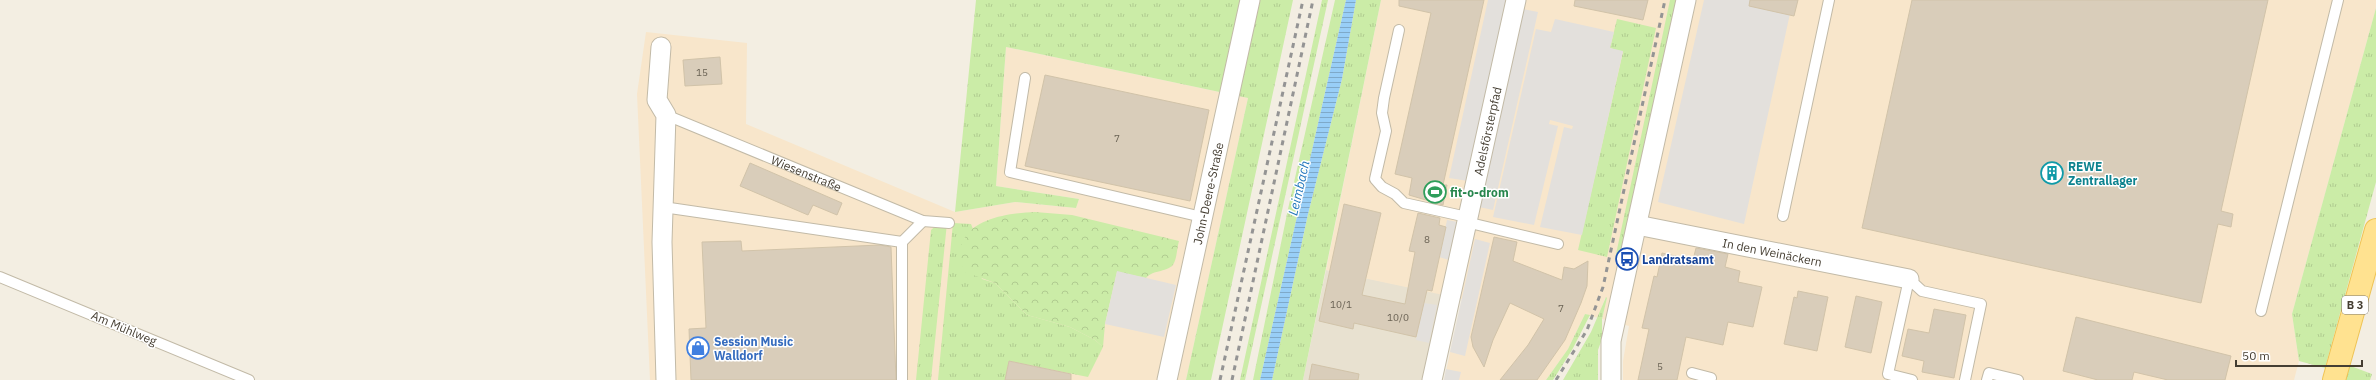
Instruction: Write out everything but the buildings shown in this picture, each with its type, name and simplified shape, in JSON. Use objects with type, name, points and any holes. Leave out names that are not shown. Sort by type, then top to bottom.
[{"type":"main road","name":"B 3","points":[[2334,380],[2376,230]]},
{"type":"street","name":"Adelsförsterpfad","points":[[1432,380],[1516,0]]},
{"type":"street","points":[[1611,380],[1611,341],[1686,0]]},
{"type":"street","name":"John-Deere-Straße","points":[[1167,380],[1248,3]]},
{"type":"street","points":[[661,48],[657,100],[666,116],[662,242],[666,380]]},
{"type":"street","name":"In den Weinäckern","points":[[1637,225],[1909,279]]},
{"type":"lane","points":[[1783,216],[1828,0]]},
{"type":"lane","points":[[2261,311],[2338,0]]},
{"type":"lane","points":[[1399,30],[1384,98],[1382,113],[1386,131],[1375,179],[1382,187],[1395,194],[1404,203],[1558,244]]},
{"type":"lane","points":[[1025,78],[1010,172],[1202,217]]},
{"type":"lane","name":"Wiesenstraße","points":[[666,116],[923,220],[950,223]]},
{"type":"lane","points":[[663,207],[902,242]]},
{"type":"lane","points":[[902,380],[902,242],[923,220]]},
{"type":"lane","name":"Am Mühlweg","points":[[0,277],[249,380]]},
{"type":"lane","points":[[1909,279],[1888,374],[1912,380]]},
{"type":"lane","points":[[1909,279],[1922,291],[1981,304],[1965,380]]},
{"type":"lane","points":[[1692,373],[1711,378],[1710,380]]},
{"type":"lane","points":[[1987,380],[1989,373],[2018,380]]},
{"type":"shaded area","points":[[1381,0],[2376,0],[2376,8],[2292,314],[2299,361],[2294,380],[1623,380],[1623,361],[1629,326],[1602,319],[1607,298],[1605,298],[1598,318],[1585,314],[1568,349],[1546,380],[1444,380],[1462,299],[1326,270]]},
{"type":"shaded area","points":[[1488,0],[1506,0],[1468,181],[1449,178]]},
{"type":"shaded area","points":[[1704,0],[1793,0],[1744,224],[1658,202]]},
{"type":"shaded area","points":[[1523,9],[1538,12],[1493,210],[1479,207]]},
{"type":"shaded area","points":[[1555,19],[1614,32],[1610,48],[1623,51],[1582,235],[1540,227],[1564,127],[1572,129],[1573,126],[1550,120],[1549,124],[1558,126],[1534,225],[1493,217],[1536,29],[1551,32]]},
{"type":"shaded area","points":[[646,32],[747,43],[746,124],[955,212],[1015,202],[1076,208],[1079,199],[996,186],[1006,47],[1248,98],[1186,380],[650,380],[637,94]]},
{"type":"shaded area","points":[[1447,220],[1458,222],[1449,260],[1439,257]]},
{"type":"shaded area","points":[[1475,239],[1490,243],[1465,356],[1450,352]]},
{"type":"shaded area","points":[[1326,270],[1443,294],[1422,380],[1303,380]]},
{"type":"shaded area","points":[[1117,271],[1176,285],[1164,337],[1105,324]]},
{"type":"shaded area","points":[[1424,303],[1437,305],[1429,343],[1416,340]]},
{"type":"shaded area","points":[[1446,369],[1461,372],[1459,380],[1444,380]]},
{"type":"green space","points":[[976,0],[1293,0],[1211,380],[1186,380],[1248,98],[1006,47],[996,186],[1079,199],[1076,208],[1015,202],[955,212]]},
{"type":"green space","points":[[1322,0],[1328,0],[1245,380],[1240,380]]},
{"type":"green space","points":[[1335,0],[1346,0],[1260,380],[1253,380],[1288,209]]},
{"type":"green space","points":[[1356,0],[1381,0],[1303,380],[1272,380],[1308,214],[1342,79]]},
{"type":"green space","points":[[1670,0],[1676,0],[1619,260],[1615,259]]},
{"type":"green space","points":[[2376,8],[2376,182],[2325,368],[2299,361],[2292,314]]},
{"type":"green space","points":[[1617,19],[1656,28],[1607,257],[1578,250],[1623,52],[1610,48]]},
{"type":"green space","points":[[1035,212],[1072,215],[1179,241],[1175,261],[1172,266],[1168,268],[1153,273],[1146,278],[1117,272],[1105,324],[1103,347],[1095,340],[1070,327],[1027,315],[995,283],[965,272],[959,261],[964,239],[977,226],[986,221],[1006,215]]},
{"type":"green space","points":[[939,223],[947,223],[931,380],[916,380],[931,230]]},
{"type":"green space","points":[[953,223],[971,224],[973,229],[964,239],[982,279],[995,283],[1027,315],[1070,327],[1095,340],[1103,347],[1088,377],[1009,361],[1005,380],[938,380]]},
{"type":"green space","points":[[1606,297],[1602,319],[1602,339],[1598,350],[1598,380],[1563,380],[1591,332]]},
{"type":"green space","points":[[1585,314],[1590,315],[1572,350],[1553,380],[1546,380],[1568,349]]},
{"type":"green space","points":[[2348,365],[2372,374],[2370,380],[2345,380]]},
{"type":"water","points":[[1346,0],[1356,0],[1342,79],[1308,214],[1272,380],[1260,380]]},
{"type":"railway","points":[[1220,380],[1303,0]]},
{"type":"railway","points":[[1232,380],[1313,0]]},
{"type":"railway","points":[[1556,380],[1587,330],[1603,287],[1665,0]]},
{"type":"place","name":"REWE Zentrallager","points":[[2052,173]]},
{"type":"place","name":"fit-o-drom","points":[[1435,192]]},
{"type":"place","name":"Landratsamt","points":[[1627,259]]},
{"type":"place","name":"Session Music Walldorf","points":[[698,348]]},
{"type":"water label","name":"Leimbach","points":[[1299,188]]}]
